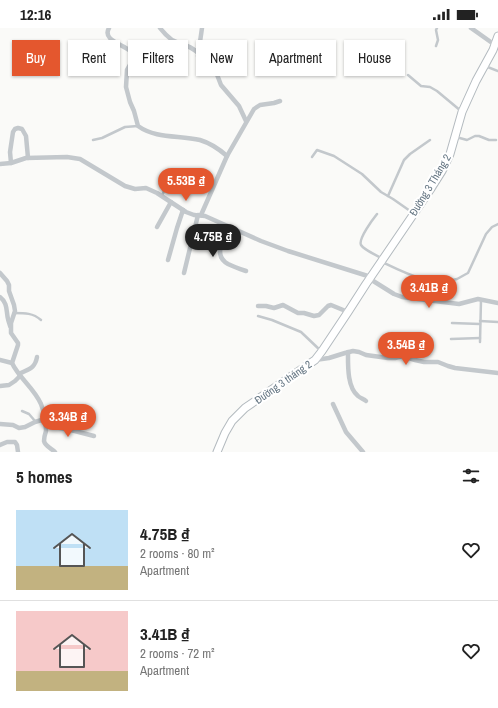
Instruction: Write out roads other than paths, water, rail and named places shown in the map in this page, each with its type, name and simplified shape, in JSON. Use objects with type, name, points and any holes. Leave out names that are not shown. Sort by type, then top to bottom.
[{"type":"main road","name":"Đường 3 Tháng 2","points":[[362,291],[442,170],[450,154],[462,112],[476,81],[495,49],[498,36]]},
{"type":"main road","name":"Đường 3 tháng 2","points":[[217,452],[232,421],[245,408],[315,360],[362,291]]},
{"type":"street","points":[[109,28],[108,34],[110,38],[114,42],[128,49],[134,58],[128,70],[126,87],[138,126],[165,136],[200,140],[215,147],[227,156]]},
{"type":"street","points":[[160,28],[172,39],[196,51]]},
{"type":"street","points":[[201,40],[202,28]]},
{"type":"street","points":[[471,28],[495,49]]},
{"type":"street","points":[[218,76],[221,85],[239,106],[246,121]]},
{"type":"street","points":[[184,272],[199,215],[227,156],[246,121],[254,109],[260,105],[280,101]]},
{"type":"street","points":[[11,163],[10,152],[13,132],[18,128],[22,129],[26,136],[28,158]]},
{"type":"street","points":[[0,164],[11,163],[28,158],[67,157],[80,160],[125,186],[135,189],[146,188],[186,212],[205,216],[261,241],[288,251],[328,262],[369,280],[402,297],[459,304],[478,299],[498,303]]},
{"type":"street","points":[[157,227],[171,202]]},
{"type":"street","points":[[168,260],[184,210]]},
{"type":"street","points":[[231,228],[222,240],[219,250],[220,253],[222,258],[227,263],[246,271]]},
{"type":"street","points":[[0,273],[9,285],[9,291],[14,305],[11,328]]},
{"type":"street","points":[[0,297],[6,305],[11,333],[18,343],[12,363],[15,370],[40,402],[44,412],[46,426],[44,441],[55,452]]},
{"type":"street","points":[[258,306],[274,308],[283,305],[298,313],[314,316],[319,315],[331,305],[348,312]]},
{"type":"street","points":[[315,360],[329,358],[348,352],[359,352],[366,355],[388,358],[403,356],[424,362],[438,362],[455,368],[498,373]]},
{"type":"street","points":[[348,352],[350,384],[357,396],[366,400]]},
{"type":"street","points":[[0,386],[9,385],[15,382],[19,375],[35,364],[37,357]]},
{"type":"street","points":[[0,360],[12,363]]},
{"type":"street","points":[[333,404],[346,432],[363,452]]},
{"type":"street","points":[[0,424],[13,425],[19,428],[45,419]]},
{"type":"street","points":[[46,426],[67,429],[94,436]]},
{"type":"street","points":[[0,445],[7,442],[15,442],[18,452]]},
{"type":"lane","points":[[436,46],[438,40],[437,28]]},
{"type":"lane","points":[[484,66],[498,71]]},
{"type":"lane","points":[[408,75],[421,86],[430,87],[437,91],[462,112]]},
{"type":"lane","points":[[93,140],[125,127],[138,126]]},
{"type":"lane","points":[[455,136],[467,140],[475,136],[489,140],[496,140]]},
{"type":"lane","points":[[388,196],[404,160],[430,140]]},
{"type":"lane","points":[[312,157],[317,150],[334,156],[362,174],[381,192],[414,214]]},
{"type":"lane","points":[[161,196],[166,188]]},
{"type":"lane","points":[[377,214],[362,237],[360,243],[361,246],[410,276],[429,280],[442,281],[456,279],[468,274],[486,234],[492,227],[498,224]]},
{"type":"lane","points":[[450,339],[480,340],[481,299]]},
{"type":"lane","points":[[14,313],[29,314],[36,316],[41,320]]},
{"type":"lane","points":[[258,316],[302,332],[322,351]]},
{"type":"lane","points":[[452,323],[498,322]]},
{"type":"lane","points":[[22,411],[29,414],[35,422]]}]
